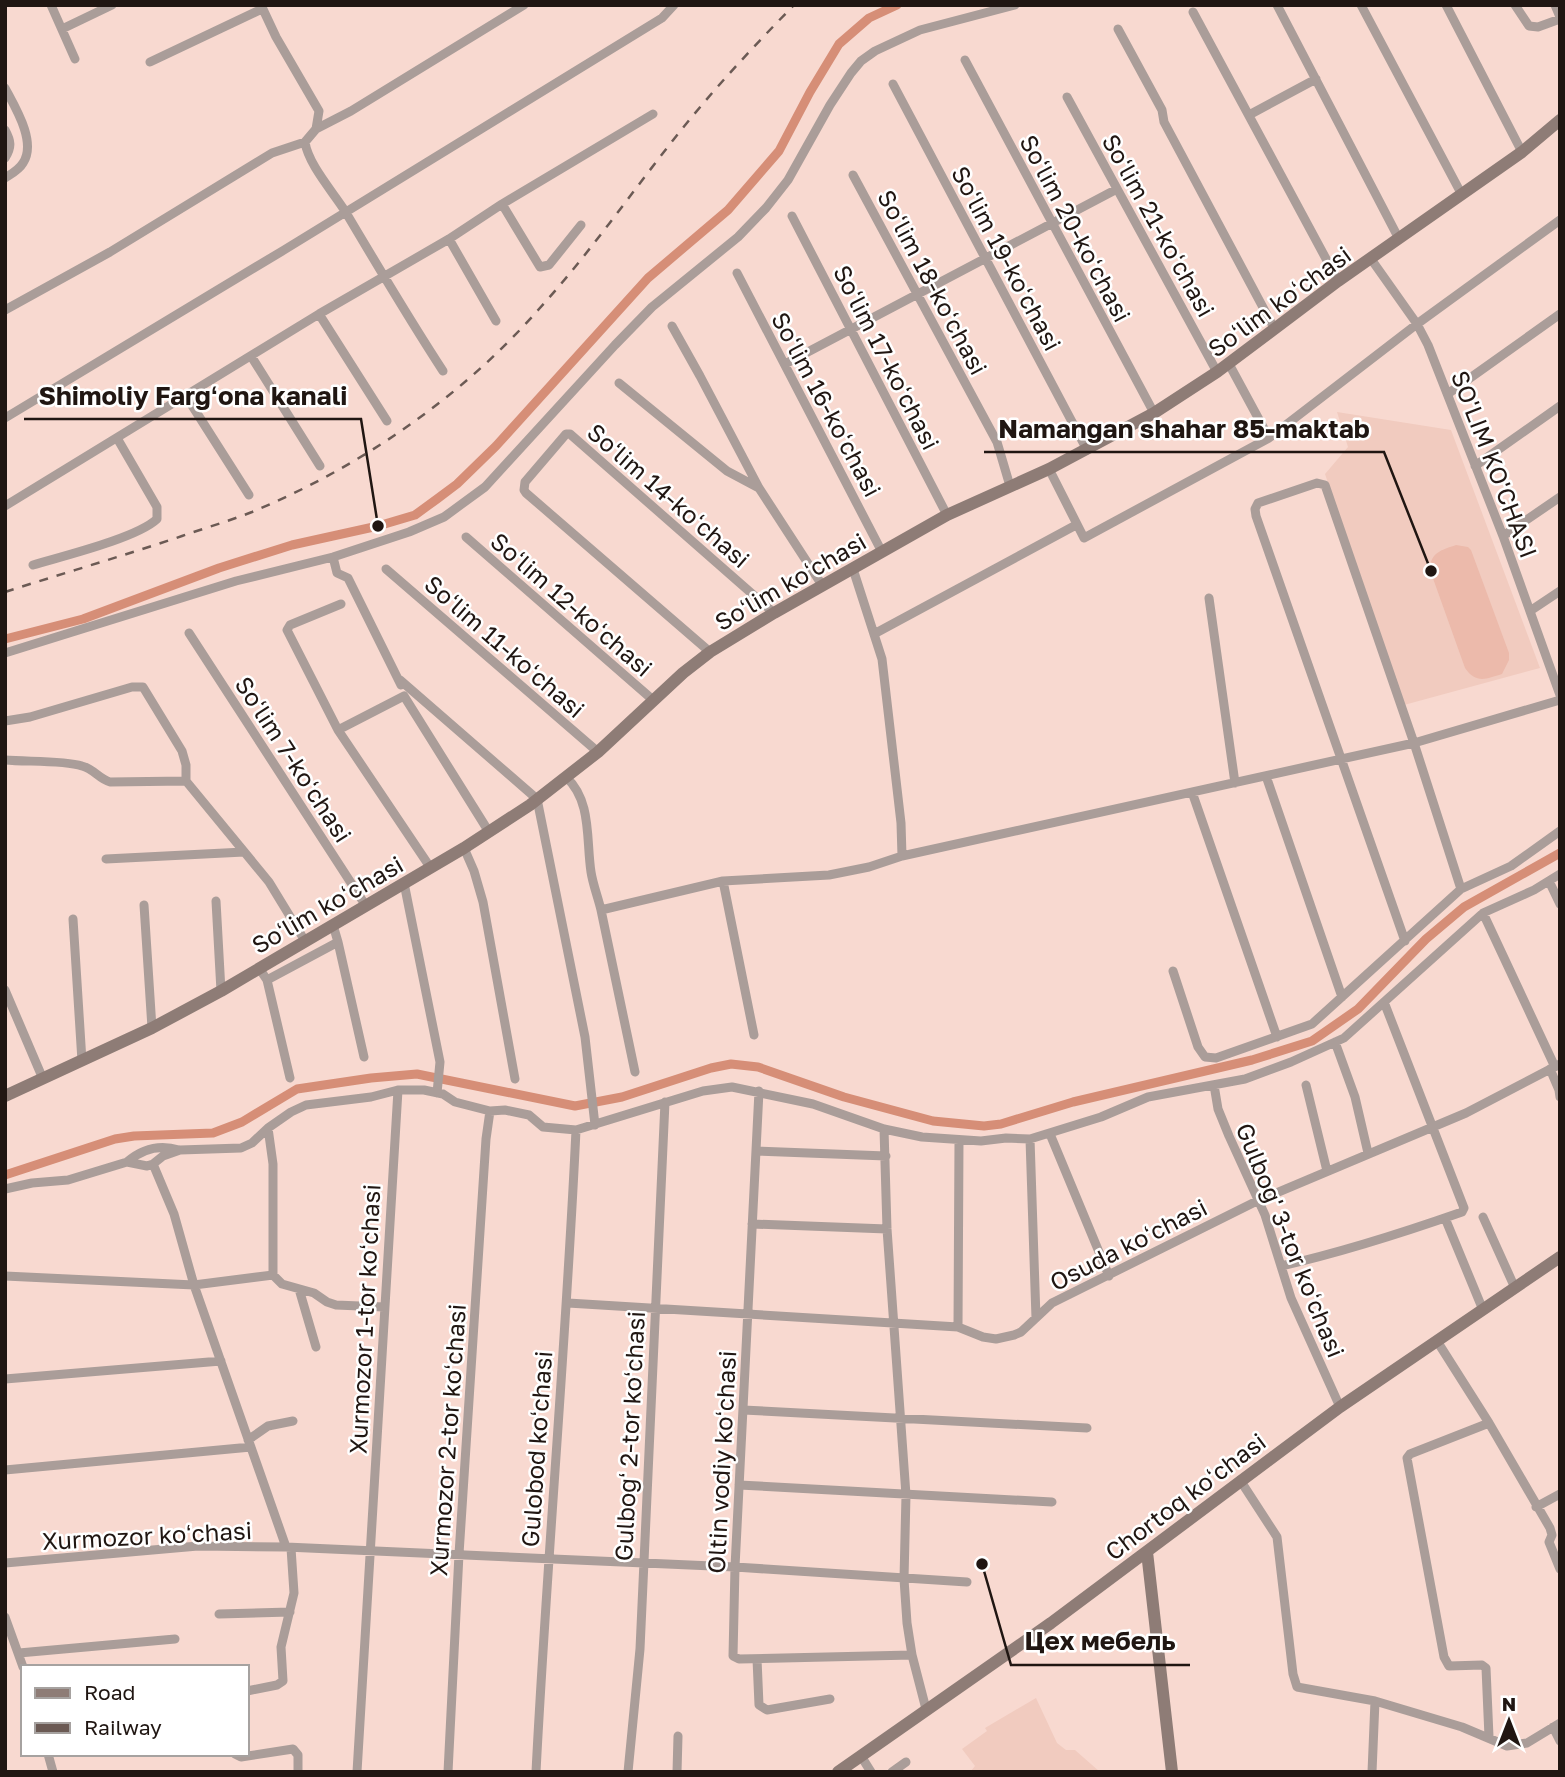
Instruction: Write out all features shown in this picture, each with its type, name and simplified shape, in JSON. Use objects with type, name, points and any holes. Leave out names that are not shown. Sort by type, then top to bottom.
[{"type":"street","points":[[51,5],[75,59]]},
{"type":"street","points":[[62,29],[112,5]]},
{"type":"street","points":[[5,310],[110,252],[272,153],[305,142],[316,129],[351,111],[524,5]]},
{"type":"street","points":[[5,418],[662,18],[674,5]]},
{"type":"street","points":[[5,653],[236,581],[332,557],[427,526],[444,517],[485,487],[652,307],[738,237],[766,208],[788,180],[830,105],[862,61],[875,51],[920,30],[1015,5]]},
{"type":"street","points":[[1277,5],[1399,239]]},
{"type":"street","points":[[1362,5],[1462,195]]},
{"type":"street","points":[[1446,5],[1522,152]]},
{"type":"street","points":[[1515,5],[1525,24],[1538,27],[1560,18],[1555,5]]},
{"type":"street","points":[[150,62],[261,7],[319,111],[316,129]]},
{"type":"street","points":[[1193,12],[1338,281]]},
{"type":"street","points":[[1118,29],[1162,110],[1164,122],[1274,328]]},
{"type":"street","name":"Soʻlim 20-koʻchasi","points":[[965,60],[1154,413]]},
{"type":"street","points":[[1249,115],[1316,79]]},
{"type":"street","name":"Soʻlim 19-koʻchasi","points":[[893,84],[1087,450]]},
{"type":"street","points":[[5,88],[16,110],[27,141],[27,149],[23,163],[5,178]]},
{"type":"street","name":"Soʻlim 21-koʻchasi","points":[[1067,97],[1217,372]]},
{"type":"street","points":[[5,506],[653,114]]},
{"type":"street","name":"Soʻlim koʻchasi","points":[[5,1096],[152,1028],[221,991],[464,848],[537,800],[598,752],[653,700],[710,652],[947,515],[1049,469],[1154,413],[1217,372],[1338,281],[1522,152],[1560,120]]},
{"type":"street","points":[[5,130],[11,140],[5,158]]},
{"type":"street","points":[[305,142],[310,158],[443,371]]},
{"type":"street","name":"Soʻlim 18-koʻchasi","points":[[853,175],[997,442],[1010,485]]},
{"type":"street","points":[[785,364],[1118,189]]},
{"type":"street","points":[[502,204],[540,267],[549,265],[581,225]]},
{"type":"street","name":"Soʻlim 17-koʻchasi","points":[[792,216],[947,515]]},
{"type":"street","points":[[1049,469],[1085,538],[1269,438],[1417,324],[1560,220]]},
{"type":"street","points":[[449,239],[496,321]]},
{"type":"street","name":"SO'LIM KO'CHASI","points":[[1371,259],[1417,324],[1448,393],[1558,683],[1560,695]]},
{"type":"street","name":"Soʻlim 16-koʻchasi","points":[[737,273],[882,552]]},
{"type":"street","points":[[319,314],[387,421]]},
{"type":"street","points":[[1448,393],[1560,314]]},
{"type":"street","points":[[671,326],[758,488],[822,585]]},
{"type":"street","points":[[251,356],[320,466]]},
{"type":"street","points":[[1228,364],[1269,438]]},
{"type":"street","points":[[620,383],[727,471],[758,488]]},
{"type":"street","points":[[186,396],[249,495]]},
{"type":"street","points":[[1475,466],[1560,406]]},
{"type":"street","name":"Soʻlim 14-koʻchasi","points":[[710,652],[524,490],[525,482],[566,434],[570,434],[774,613]]},
{"type":"street","points":[[33,565],[106,542],[158,519],[157,507],[117,438]]},
{"type":"street","points":[[1405,941],[1255,509],[1258,503],[1317,483],[1325,485],[1461,889]]},
{"type":"street","points":[[1503,536],[1560,497]]},
{"type":"street","points":[[874,634],[1076,525]]},
{"type":"street","name":"Soʻlim 12-koʻchasi","points":[[466,537],[653,700]]},
{"type":"street","points":[[332,557],[337,573],[348,578],[400,680],[404,696],[489,832]]},
{"type":"street","name":"Soʻlim 11-koʻchasi","points":[[386,569],[598,752]]},
{"type":"street","points":[[853,569],[883,659],[901,823],[902,856]]},
{"type":"street","points":[[1530,611],[1560,591]]},
{"type":"street","points":[[1209,598],[1235,783]]},
{"type":"street","points":[[341,604],[290,625],[287,630],[338,730],[430,867]]},
{"type":"street","name":"Soʻlim 7-koʻchasi","points":[[189,633],[366,906]]},
{"type":"street","points":[[400,680],[537,800],[585,1037],[594,1122]]},
{"type":"street","points":[[5,721],[30,717],[132,687],[143,687],[182,751],[186,765],[186,781],[269,882],[305,941]]},
{"type":"street","points":[[338,730],[404,696]]},
{"type":"street","points":[[601,910],[723,881],[829,875],[869,867],[902,856],[1414,743],[1560,700]]},
{"type":"street","points":[[5,760],[80,765],[110,782],[186,781]]},
{"type":"street","points":[[1266,776],[1342,997]]},
{"type":"street","points":[[566,777],[577,787],[587,823],[591,873],[635,1072]]},
{"type":"street","points":[[1192,792],[1278,1037]]},
{"type":"street","points":[[1173,971],[1198,1046],[1205,1057],[1216,1058],[1278,1037],[1311,1024],[1461,889],[1511,866],[1560,831]]},
{"type":"street","points":[[464,848],[483,902],[514,1079]]},
{"type":"street","points":[[106,859],[244,852]]},
{"type":"street","points":[[127,1162],[142,1166],[153,1164],[163,1156],[180,1150],[242,1148],[252,1143],[268,1128],[306,1105],[371,1097],[398,1090],[438,1091],[456,1102],[489,1111],[505,1110],[529,1115],[543,1127],[576,1130],[594,1122],[720,1088],[743,1088],[813,1104],[884,1129],[922,1137],[959,1140],[1030,1139],[1118,1111],[1149,1097],[1245,1079],[1335,1042],[1357,1028],[1483,913],[1560,874]]},
{"type":"street","points":[[723,881],[754,1035]]},
{"type":"street","points":[[1549,881],[1560,904]]},
{"type":"street","points":[[404,883],[440,1062],[438,1091]]},
{"type":"street","points":[[216,901],[221,991]]},
{"type":"street","points":[[144,905],[152,1028]]},
{"type":"street","points":[[1483,913],[1555,1067],[1560,1097]]},
{"type":"street","points":[[73,919],[82,1061]]},
{"type":"street","points":[[332,925],[364,1057]]},
{"type":"street","points":[[267,980],[338,942]]},
{"type":"street","points":[[259,968],[267,980],[290,1078]]},
{"type":"street","points":[[5,991],[43,1079]]},
{"type":"street","points":[[1281,1266],[1379,1241],[1461,1212],[1464,1207],[1384,1002]]},
{"type":"street","points":[[1335,1042],[1355,1097],[1368,1153]]},
{"type":"street","name":"Osuda koʻchasi","points":[[568,1303],[958,1327],[983,1337],[1006,1338],[1021,1332],[1052,1303],[1257,1201],[1492,1101],[1555,1067]]},
{"type":"street","name":"Gulbog' 3-tor koʻchasi","points":[[1214,1085],[1219,1109],[1265,1215],[1291,1298],[1340,1407]]},
{"type":"street","points":[[1306,1085],[1327,1171]]},
{"type":"street","name":"Xurmozor 1-tor koʻchasi","points":[[357,1772],[398,1090]]},
{"type":"street","name":"Oltin vodiy koʻchasi","points":[[757,1659],[739,1659],[733,1656],[759,1091]]},
{"type":"street","name":"Gulbogʻ 2-tor koʻchasi","points":[[628,1772],[640,1649],[665,1102]]},
{"type":"street","name":"Xurmozor 2-tor koʻchasi","points":[[448,1772],[458,1554],[489,1111]]},
{"type":"street","points":[[268,1128],[273,1164],[274,1275],[282,1284],[314,1293],[336,1305],[384,1307]]},
{"type":"street","points":[[884,1129],[887,1229],[906,1494],[904,1579],[912,1655],[926,1709]]},
{"type":"street","name":"Gulobod koʻchasi","points":[[536,1772],[547,1558],[568,1303],[576,1130]]},
{"type":"street","points":[[1050,1134],[1109,1276]]},
{"type":"street","points":[[1030,1139],[1036,1318]]},
{"type":"street","points":[[958,1327],[959,1140]]},
{"type":"street","points":[[5,1189],[32,1183],[68,1180],[127,1162],[135,1155],[152,1148],[171,1147],[180,1150]]},
{"type":"street","points":[[756,1151],[886,1156]]},
{"type":"street","points":[[153,1164],[174,1214],[194,1285],[288,1547],[294,1593],[281,1647],[283,1681],[277,1685],[248,1691]]},
{"type":"street","points":[[1483,1217],[1515,1288]]},
{"type":"street","points":[[1445,1218],[1483,1310]]},
{"type":"street","points":[[752,1224],[887,1229]]},
{"type":"street","name":"Chortoq koʻchasi","points":[[838,1772],[1051,1623],[1340,1407],[1560,1257]]},
{"type":"street","points":[[5,1276],[194,1285],[274,1275]]},
{"type":"street","points":[[299,1289],[316,1347]]},
{"type":"street","points":[[1437,1341],[1489,1423],[1551,1531],[1549,1542],[1560,1569]]},
{"type":"street","points":[[5,1379],[221,1361]]},
{"type":"street","points":[[743,1410],[1087,1428]]},
{"type":"street","points":[[5,1470],[250,1443],[268,1426],[293,1421]]},
{"type":"street","points":[[1489,1423],[1410,1454],[1407,1458],[1444,1657],[1449,1666],[1482,1665],[1486,1668],[1489,1737]]},
{"type":"street","points":[[1240,1480],[1277,1537],[1295,1684],[1301,1688],[1375,1701],[1489,1737],[1507,1746],[1527,1743],[1557,1725],[1560,1741]]},
{"type":"street","points":[[739,1486],[1052,1502]]},
{"type":"street","points":[[1536,1507],[1560,1494]]},
{"type":"street","name":"Xurmozor koʻchasi","points":[[5,1563],[198,1546],[288,1547],[735,1567],[967,1583]]},
{"type":"street","points":[[1147,1552],[1172,1772]]},
{"type":"street","points":[[219,1614],[290,1612]]},
{"type":"street","points":[[5,1616],[22,1665]]},
{"type":"street","points":[[19,1653],[175,1639]]},
{"type":"street","points":[[830,1699],[762,1709],[759,1705],[757,1659],[912,1655]]},
{"type":"street","points":[[1372,1772],[1375,1701]]},
{"type":"street","points":[[677,1772],[678,1736]]},
{"type":"street","points":[[248,1756],[293,1749],[298,1755],[298,1772]]},
{"type":"street","points":[[861,1756],[871,1772]]},
{"type":"street","points":[[892,1772],[906,1762]]},
{"type":"shaded area","points":[[1337,412],[1451,430],[1540,668],[1404,705],[1325,474],[1348,447]]},
{"type":"shaded area","points":[[1456,545],[1471,550],[1509,653],[1509,660],[1502,674],[1482,679],[1473,676],[1465,668],[1430,570],[1435,555]]},
{"type":"shaded area","points":[[1036,1698],[1057,1743],[1066,1750],[1075,1750],[1100,1772],[970,1772],[975,1766],[962,1749],[987,1731],[985,1728]]},
{"type":"waterway","points":[[5,639],[83,619],[219,568],[292,545],[415,515],[457,484],[496,446],[648,278],[728,210],[779,151],[839,44],[869,18],[897,5]]},
{"type":"waterway","points":[[5,1175],[115,1139],[213,1133],[242,1122],[297,1089],[417,1074],[575,1106],[622,1097],[731,1064],[758,1067],[844,1097],[933,1121],[984,1126],[1001,1124],[1073,1102],[1252,1060],[1312,1041],[1358,1009],[1426,939],[1464,907],[1560,853]]},
{"type":"railway","points":[[5,592],[252,512],[332,474],[407,427],[477,372],[539,309],[591,247],[702,104],[794,5]]},
{"type":"place","name":"Shimoliy Fargʻona kanali","points":[[378,526]]},
{"type":"place","name":"Namangan shahar 85-maktab","points":[[1431,571]]},
{"type":"place","name":"Цех мебель","points":[[982,1564]]}]
